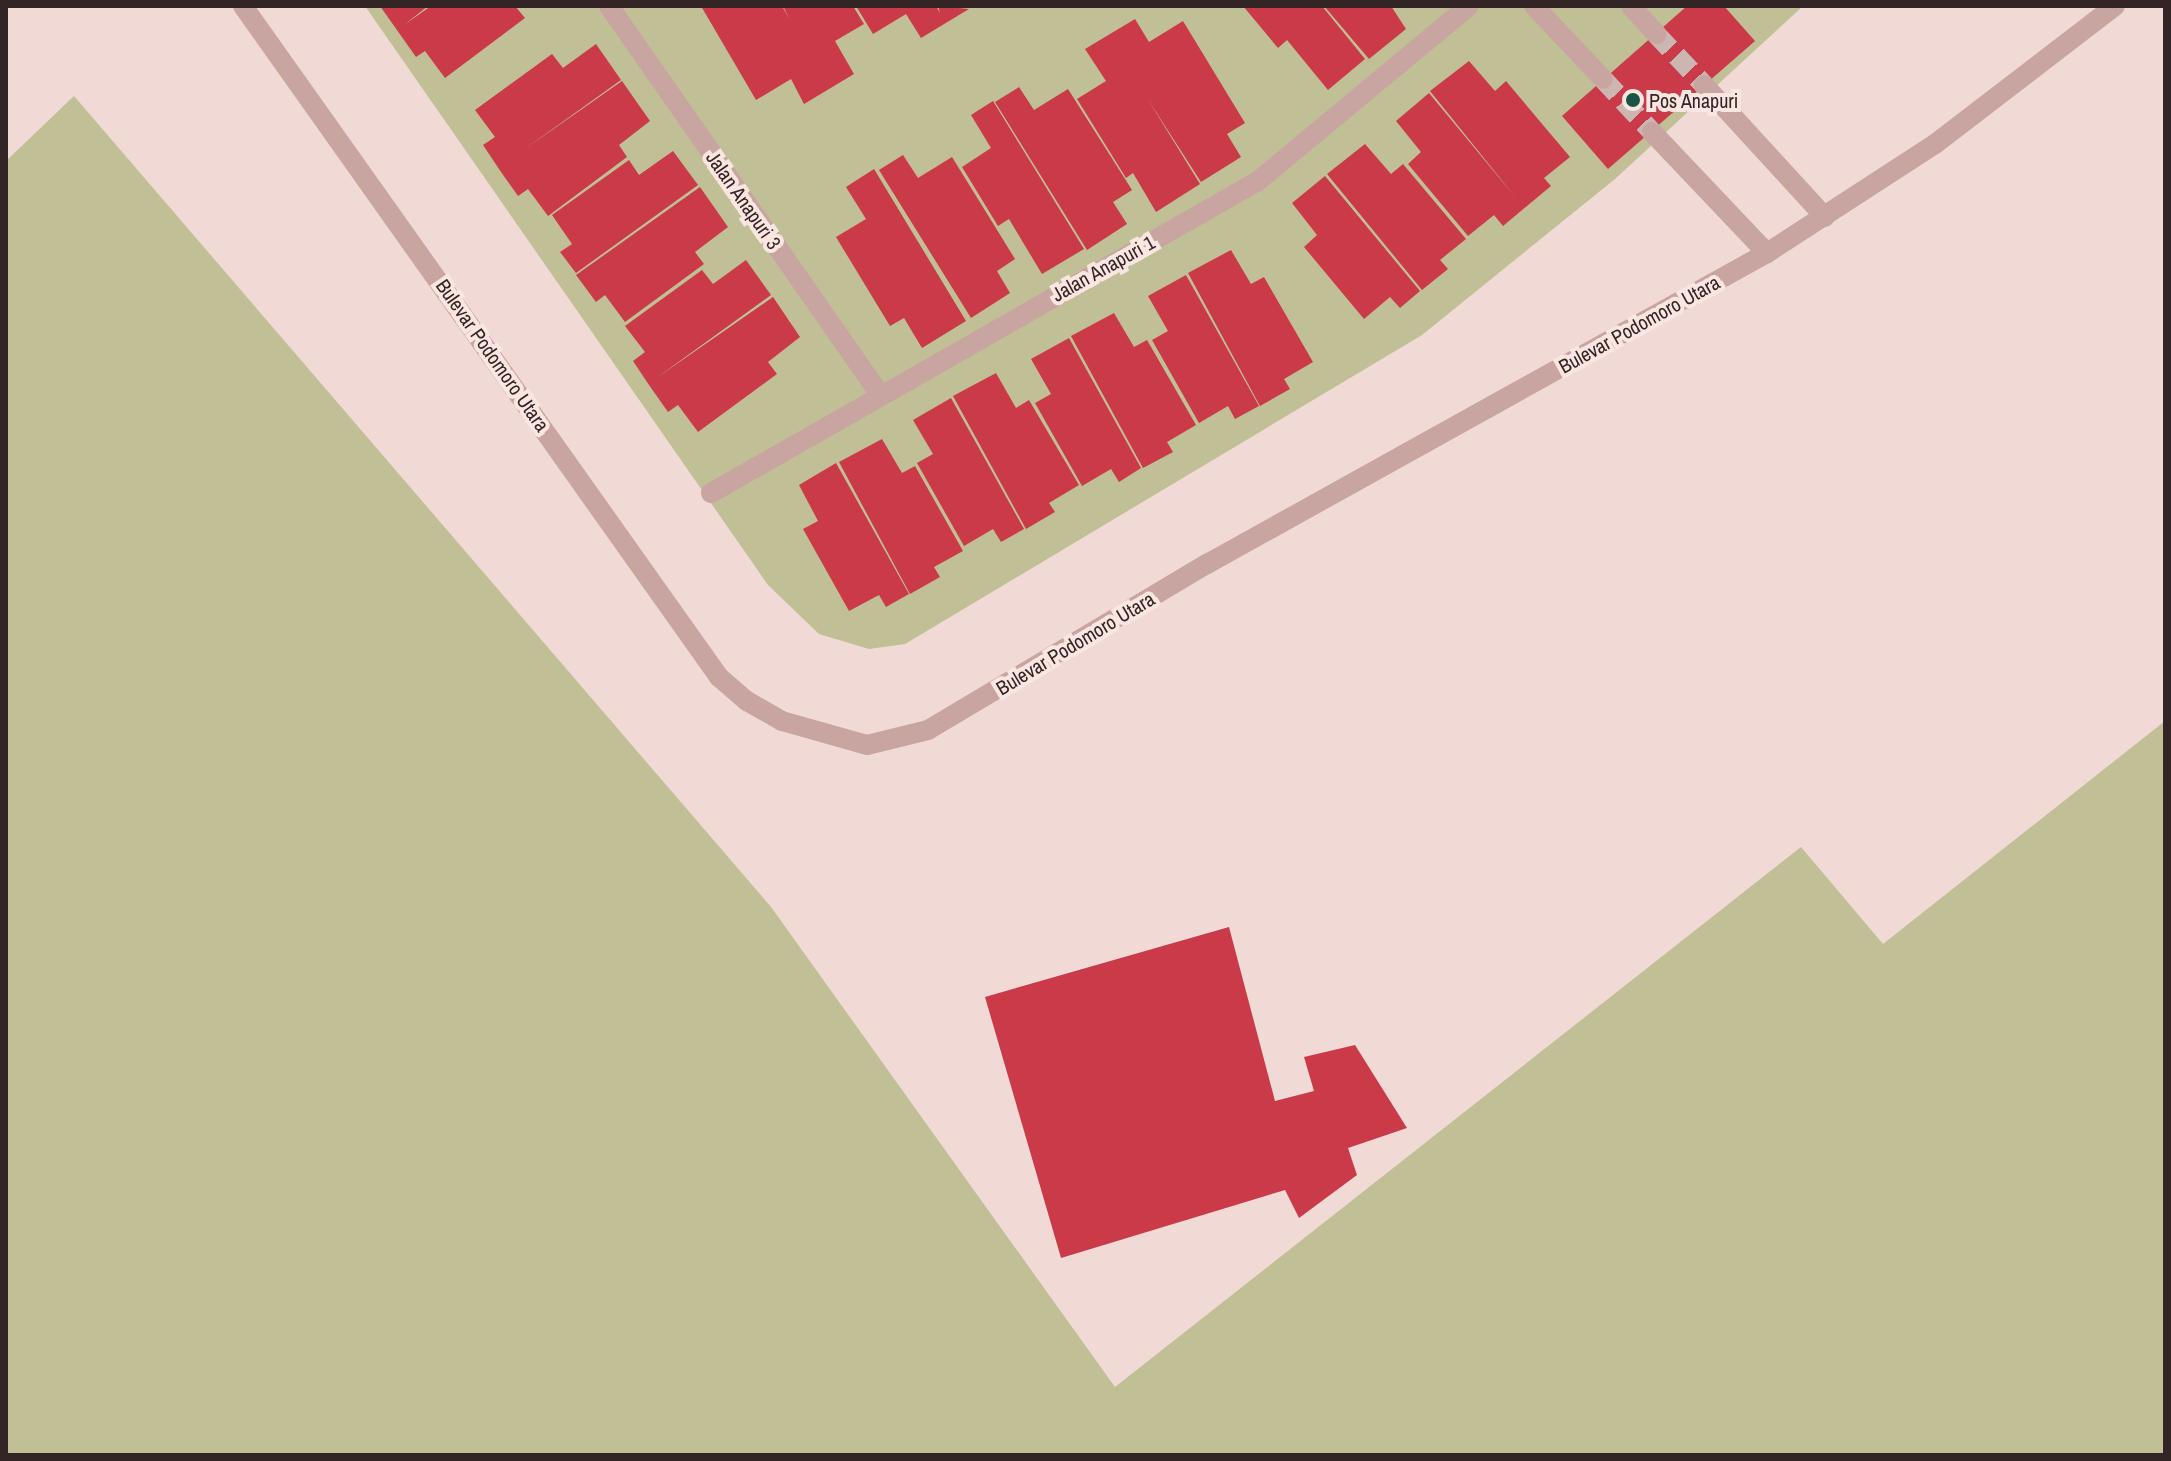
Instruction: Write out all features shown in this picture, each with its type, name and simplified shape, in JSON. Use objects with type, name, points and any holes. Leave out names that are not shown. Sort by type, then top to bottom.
[{"type":"street","name":"Bulevar Podomoro Utara","points":[[243,6],[719,677],[747,701],[782,721],[867,745],[928,730],[1207,564],[1767,253],[1935,144],[2115,6]]},
{"type":"street","name":"Jalan Anapuri 3","points":[[609,6],[879,393]]},
{"type":"street","name":"Jalan Anapuri 1","points":[[711,493],[879,393],[1258,181],[1469,6]]},
{"type":"street","points":[[1534,6],[1603,79]]},
{"type":"street","points":[[1631,6],[1656,34]]},
{"type":"street","points":[[1704,85],[1825,217]]},
{"type":"street","points":[[1652,132],[1767,253]]},
{"type":"green space","points":[[365,6],[1803,6],[1615,179],[1422,335],[905,644],[869,649],[819,634],[768,585]]},
{"type":"green space","points":[[74,96],[771,907],[1115,1387],[1801,847],[1883,944],[2165,721],[2165,1455],[6,1455],[6,161]]},
{"type":"building","points":[[380,6],[428,6],[404,25],[431,6],[515,6],[525,18],[445,78],[425,51],[416,57]]},
{"type":"building","points":[[701,6],[782,6],[790,20],[783,6],[853,6],[864,24],[835,41],[854,74],[804,104],[791,79],[756,100]]},
{"type":"building","points":[[856,6],[936,6],[940,13],[938,6],[969,9],[921,38],[906,14],[873,34]]},
{"type":"building","points":[[1243,6],[1322,6],[1365,59],[1328,90],[1287,40],[1278,48]]},
{"type":"building","points":[[1324,6],[1391,6],[1406,29],[1369,59]]},
{"type":"building","name":"Pos Anapuri","points":[[1687,6],[1724,6],[1755,41],[1608,169],[1562,116]]},
{"type":"building","points":[[1135,19],[1149,42],[1183,21],[1245,123],[1227,134],[1241,157],[1201,182],[1147,98],[1200,184],[1156,212],[1133,173],[1126,178],[1077,99],[1106,81],[1085,49]]},
{"type":"building","points":[[596,44],[621,80],[522,151],[622,81],[650,121],[619,145],[627,157],[548,216],[528,189],[518,196],[499,169],[483,145],[495,137],[475,110],[552,54],[563,68]]},
{"type":"building","points":[[1469,61],[1495,91],[1506,81],[1570,157],[1544,178],[1551,186],[1503,226],[1494,215],[1468,236],[1408,164],[1421,152],[1396,121],[1429,93],[1516,198],[1430,91]]},
{"type":"building","points":[[1019,87],[1034,110],[1068,89],[1132,190],[1113,202],[1127,224],[1087,250],[995,102]]},
{"type":"building","points":[[993,101],[1084,249],[1042,274],[1009,219],[998,226],[962,167],[991,148],[971,115]]},
{"type":"building","points":[[1365,144],[1391,174],[1403,164],[1466,239],[1440,260],[1448,269],[1422,290],[1327,174]]},
{"type":"building","points":[[673,151],[698,185],[576,273],[560,252],[572,244],[552,215],[629,160],[639,175]]},
{"type":"building","points":[[903,155],[918,178],[952,157],[1015,259],[997,271],[1010,293],[971,318],[879,170]]},
{"type":"building","points":[[874,169],[966,321],[922,348],[904,318],[890,326],[836,237],[866,219],[846,187]]},
{"type":"building","points":[[1325,176],[1420,291],[1400,308],[1390,297],[1364,319],[1304,247],[1317,235],[1292,203]]},
{"type":"building","points":[[700,187],[728,227],[695,252],[704,264],[625,322],[605,295],[596,302],[576,275]]},
{"type":"building","points":[[1231,250],[1251,284],[1264,277],[1313,362],[1284,379],[1290,389],[1260,406],[1188,273]]},
{"type":"building","points":[[746,260],[771,295],[655,379],[773,297],[800,337],[768,362],[777,374],[698,432],[678,405],[668,412],[649,385],[633,361],[645,352],[625,326],[702,270],[713,284]]},
{"type":"building","points":[[1186,275],[1259,406],[1235,419],[1228,406],[1199,423],[1152,340],[1168,331],[1148,296]]},
{"type":"building","points":[[1114,313],[1134,347],[1147,340],[1196,425],[1167,442],[1173,452],[1143,468],[1071,336]]},
{"type":"building","points":[[1069,338],[1141,468],[1119,482],[1111,469],[1082,486],[1035,403],[1051,394],[1031,359]]},
{"type":"building","points":[[996,373],[1016,408],[1029,400],[1079,485],[1049,503],[1055,512],[1026,529],[953,396]]},
{"type":"building","points":[[951,398],[1024,529],[1001,542],[993,529],[964,546],[917,463],[933,454],[913,420]]},
{"type":"building","points":[[882,439],[902,473],[915,466],[963,551],[934,567],[940,577],[910,594],[839,462]]},
{"type":"building","points":[[836,463],[909,594],[886,607],[879,595],[849,611],[803,529],[818,521],[799,485]]},
{"type":"building","points":[[1229,927],[1275,1101],[1314,1091],[1304,1057],[1355,1045],[1407,1128],[1348,1148],[1357,1175],[1299,1218],[1285,1190],[1061,1258],[985,997]]},
{"type":"tunnel","points":[[1656,34],[1704,85]]},
{"type":"tunnel","points":[[1603,79],[1652,132]]},
{"type":"place","name":"Pos Anapuri","points":[[1633,100]]}]
